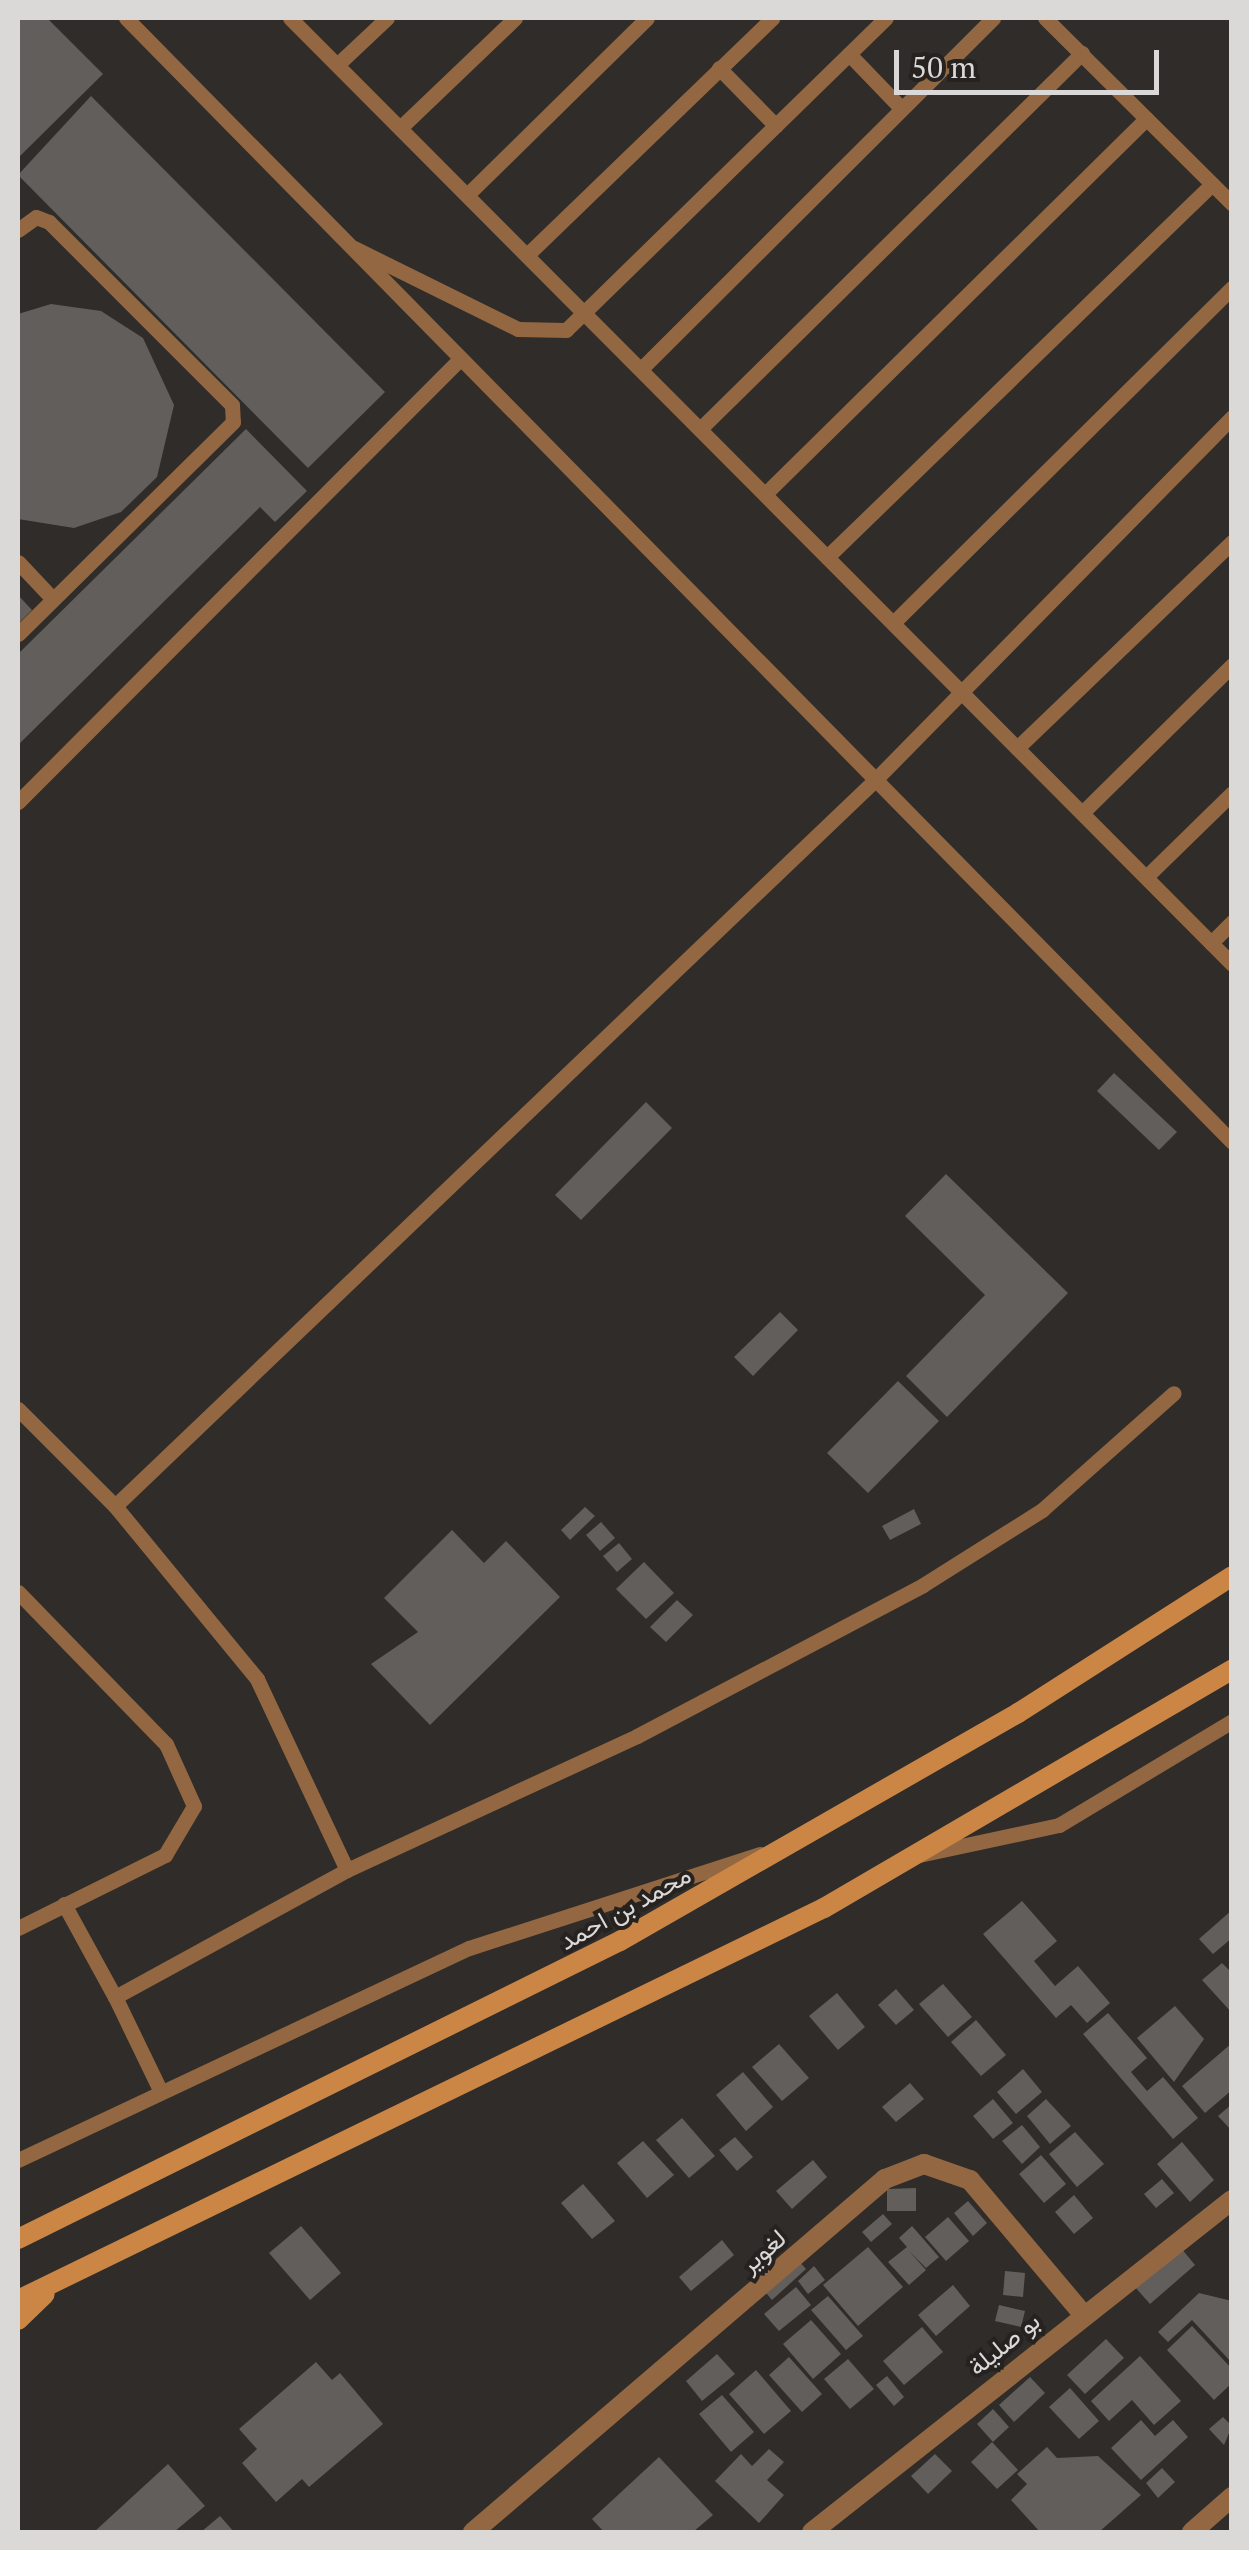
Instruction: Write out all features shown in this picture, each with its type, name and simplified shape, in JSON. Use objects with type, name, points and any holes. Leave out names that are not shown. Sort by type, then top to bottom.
[{"type":"street","name":"محمد بن احمد","points":[[18,2239],[464,2024],[784,1848],[1232,1576]]},
{"type":"street","points":[[18,2300],[537,2051],[916,1856],[1232,1670]]},
{"type":"street","name":"لغوير","points":[[473,2532],[885,2179],[924,2164],[970,2180],[1082,2312]]},
{"type":"street","name":"بو صليلة","points":[[812,2532],[1082,2312],[1232,2200]]},
{"type":"street","points":[[18,2320],[60,2280]]},
{"type":"street","points":[[1192,2532],[1232,2497]]},
{"type":"lane","points":[[126,18],[140,25],[458,361],[1232,1142]]},
{"type":"lane","points":[[290,18],[1232,964]]},
{"type":"lane","points":[[338,64],[386,18]]},
{"type":"lane","points":[[400,128],[515,18]]},
{"type":"lane","points":[[467,195],[647,18]]},
{"type":"lane","points":[[526,254],[772,18]]},
{"type":"lane","points":[[344,243],[530,334],[566,330],[886,18]]},
{"type":"lane","points":[[641,369],[993,18]]},
{"type":"lane","points":[[1045,18],[1232,204]]},
{"type":"lane","points":[[849,54],[900,108]]},
{"type":"lane","points":[[700,429],[1082,54]]},
{"type":"lane","points":[[719,68],[776,126]]},
{"type":"lane","points":[[765,494],[1146,119]]},
{"type":"lane","points":[[827,557],[1212,184]]},
{"type":"lane","points":[[18,230],[36,217],[49,222],[232,406],[233,422],[18,634]]},
{"type":"lane","points":[[893,624],[1232,287]]},
{"type":"lane","points":[[18,802],[458,361]]},
{"type":"lane","points":[[115,1506],[872,782],[1232,416]]},
{"type":"lane","points":[[1017,748],[1232,542]]},
{"type":"lane","points":[[18,562],[53,600]]},
{"type":"lane","points":[[1082,813],[1232,665]]},
{"type":"lane","points":[[1146,877],[1232,793]]},
{"type":"lane","points":[[1211,943],[1232,922]]},
{"type":"lane","points":[[115,1997],[347,1870],[638,1736],[922,1585],[1042,1510],[1174,1394]]},
{"type":"lane","points":[[18,1408],[115,1506],[257,1679],[347,1870]]},
{"type":"lane","points":[[18,1592],[166,1744],[194,1806],[166,1854],[18,1928]]},
{"type":"lane","points":[[916,1856],[1060,1826],[1232,1722]]},
{"type":"lane","points":[[18,2160],[481,1943],[784,1848]]},
{"type":"lane","points":[[64,1904],[161,2092]]},
{"type":"building","points":[[18,18],[47,18],[103,74],[18,158]]},
{"type":"building","points":[[91,96],[385,392],[308,468],[18,175]]},
{"type":"building","points":[[51,304],[101,311],[143,338],[174,405],[157,477],[121,512],[74,528],[18,519],[18,314]]},
{"type":"building","points":[[246,429],[307,491],[275,522],[260,507],[18,745],[18,654]]},
{"type":"building","points":[[18,595],[32,610],[18,624]]},
{"type":"building","points":[[1114,1073],[1177,1132],[1159,1150],[1097,1091]]},
{"type":"building","points":[[646,1102],[672,1128],[581,1220],[555,1195]]},
{"type":"building","points":[[946,1174],[1068,1293],[947,1417],[906,1376],[985,1295],[905,1216]]},
{"type":"building","points":[[780,1312],[798,1330],[753,1376],[734,1357]]},
{"type":"building","points":[[898,1381],[939,1421],[868,1493],[827,1453]]},
{"type":"building","points":[[585,1507],[595,1516],[570,1540],[561,1530]]},
{"type":"building","points":[[914,1509],[921,1524],[890,1540],[882,1526]]},
{"type":"building","points":[[601,1522],[615,1538],[600,1551],[586,1535]]},
{"type":"building","points":[[452,1530],[484,1563],[506,1541],[560,1597],[430,1725],[371,1664],[418,1632],[384,1598]]},
{"type":"building","points":[[619,1543],[632,1559],[617,1572],[603,1556]]},
{"type":"building","points":[[644,1562],[674,1593],[646,1619],[616,1589]]},
{"type":"building","points":[[677,1600],[693,1615],[666,1642],[650,1627]]},
{"type":"building","points":[[1022,1901],[1057,1941],[1034,1961],[1055,1986],[1078,1966],[1110,2003],[1087,2023],[1071,2005],[1056,2018],[983,1934]]},
{"type":"building","points":[[1232,1910],[1232,1938],[1213,1954],[1199,1939]]},
{"type":"building","points":[[1222,1963],[1232,1973],[1232,2013],[1202,1980]]},
{"type":"building","points":[[943,1984],[972,2017],[948,2037],[919,2004]]},
{"type":"building","points":[[896,1989],[914,2010],[896,2025],[878,2005]]},
{"type":"building","points":[[837,1993],[865,2027],[838,2050],[809,2016]]},
{"type":"building","points":[[1175,2006],[1204,2039],[1174,2082],[1137,2038]]},
{"type":"building","points":[[1108,2013],[1147,2058],[1131,2072],[1147,2091],[1163,2077],[1198,2118],[1173,2139],[1083,2034]]},
{"type":"building","points":[[976,2020],[1006,2055],[981,2076],[951,2042]]},
{"type":"building","points":[[1232,2043],[1232,2090],[1205,2113],[1182,2086]]},
{"type":"building","points":[[779,2044],[809,2078],[782,2101],[752,2067]]},
{"type":"building","points":[[1023,2069],[1042,2092],[1016,2114],[997,2092]]},
{"type":"building","points":[[743,2072],[773,2107],[746,2131],[716,2095]]},
{"type":"building","points":[[910,2083],[924,2099],[896,2122],[882,2107]]},
{"type":"building","points":[[993,2099],[1013,2123],[993,2139],[973,2116]]},
{"type":"building","points":[[1046,2099],[1071,2126],[1050,2144],[1027,2116]]},
{"type":"building","points":[[1232,2104],[1232,2131],[1218,2116]]},
{"type":"building","points":[[682,2118],[715,2156],[689,2178],[656,2140]]},
{"type":"building","points":[[1022,2125],[1040,2147],[1022,2164],[1002,2141]]},
{"type":"building","points":[[1075,2132],[1104,2164],[1077,2187],[1049,2154]]},
{"type":"building","points":[[735,2137],[753,2157],[737,2171],[719,2150]]},
{"type":"building","points":[[643,2141],[674,2175],[647,2198],[617,2163]]},
{"type":"building","points":[[1182,2142],[1214,2180],[1190,2202],[1157,2164]]},
{"type":"building","points":[[1041,2155],[1066,2184],[1044,2203],[1019,2174]]},
{"type":"building","points":[[813,2160],[827,2177],[792,2209],[776,2191]]},
{"type":"building","points":[[1162,2179],[1174,2193],[1156,2208],[1144,2194]]},
{"type":"building","points":[[583,2184],[615,2221],[592,2239],[561,2203]]},
{"type":"building","points":[[916,2188],[916,2211],[887,2211],[887,2189]]},
{"type":"building","points":[[1074,2195],[1093,2218],[1074,2234],[1055,2212]]},
{"type":"building","points":[[968,2201],[987,2223],[973,2236],[954,2213]]},
{"type":"building","points":[[883,2214],[892,2224],[871,2242],[862,2232]]},
{"type":"building","points":[[948,2217],[969,2241],[946,2261],[925,2237]]},
{"type":"building","points":[[301,2226],[341,2273],[310,2300],[269,2253]]},
{"type":"building","points":[[912,2226],[939,2257],[926,2268],[909,2251],[926,2270],[909,2285],[888,2262],[907,2247],[899,2238]]},
{"type":"building","points":[[722,2240],[734,2255],[691,2291],[679,2277]]},
{"type":"building","points":[[868,2247],[903,2287],[858,2326],[823,2285]]},
{"type":"building","points":[[1181,2248],[1195,2265],[1150,2304],[1135,2287]]},
{"type":"building","points":[[795,2257],[806,2269],[772,2300],[761,2287]]},
{"type":"building","points":[[814,2266],[825,2280],[808,2294],[798,2281]]},
{"type":"building","points":[[1005,2271],[1025,2273],[1023,2297],[1003,2295]]},
{"type":"building","points":[[953,2285],[970,2306],[936,2336],[918,2315]]},
{"type":"building","points":[[796,2287],[811,2305],[779,2331],[764,2314]]},
{"type":"building","points":[[1199,2293],[1232,2301],[1232,2363],[1192,2320],[1168,2342],[1158,2332]]},
{"type":"building","points":[[828,2296],[863,2336],[846,2350],[811,2310]]},
{"type":"building","points":[[999,2305],[1025,2311],[1021,2327],[995,2321]]},
{"type":"building","points":[[811,2320],[841,2354],[813,2379],[783,2344]]},
{"type":"building","points":[[1192,2326],[1232,2369],[1232,2383],[1214,2400],[1167,2350]]},
{"type":"building","points":[[922,2327],[943,2352],[904,2385],[883,2361]]},
{"type":"building","points":[[1106,2339],[1124,2358],[1085,2394],[1067,2375]]},
{"type":"building","points":[[717,2354],[735,2374],[702,2401],[686,2381]]},
{"type":"building","points":[[1140,2356],[1181,2401],[1154,2425],[1132,2400],[1109,2421],[1091,2401]]},
{"type":"building","points":[[789,2357],[822,2394],[802,2412],[769,2375]]},
{"type":"building","points":[[848,2359],[874,2389],[850,2409],[824,2379]]},
{"type":"building","points":[[316,2362],[332,2380],[340,2373],[383,2424],[309,2487],[302,2479],[276,2502],[242,2463],[257,2449],[239,2429]]},
{"type":"building","points":[[756,2370],[791,2411],[764,2434],[729,2394]]},
{"type":"building","points":[[887,2376],[904,2397],[894,2406],[876,2385]]},
{"type":"building","points":[[1030,2377],[1045,2393],[1014,2422],[999,2405]]},
{"type":"building","points":[[1070,2388],[1099,2421],[1079,2439],[1049,2407]]},
{"type":"building","points":[[722,2395],[754,2432],[731,2452],[699,2414]]},
{"type":"building","points":[[993,2409],[1009,2427],[993,2442],[977,2424]]},
{"type":"building","points":[[1223,2417],[1232,2426],[1224,2445],[1209,2429]]},
{"type":"building","points":[[1141,2420],[1155,2436],[1173,2420],[1188,2437],[1141,2480],[1111,2448]]},
{"type":"building","points":[[992,2442],[1018,2470],[997,2489],[971,2462]]},
{"type":"building","points":[[1047,2447],[1057,2458],[1098,2456],[1141,2495],[1099,2532],[1040,2532],[1011,2500],[1027,2484],[1017,2474]]},
{"type":"building","points":[[769,2449],[784,2462],[767,2480],[784,2495],[759,2523],[715,2481],[741,2454],[752,2466]]},
{"type":"building","points":[[935,2454],[952,2471],[928,2494],[911,2476]]},
{"type":"building","points":[[659,2457],[713,2515],[693,2532],[604,2532],[592,2519]]},
{"type":"building","points":[[168,2464],[205,2506],[174,2532],[94,2532]]},
{"type":"building","points":[[1162,2468],[1175,2482],[1158,2498],[1146,2483]]},
{"type":"building","points":[[220,2516],[234,2532],[201,2532]]}]
